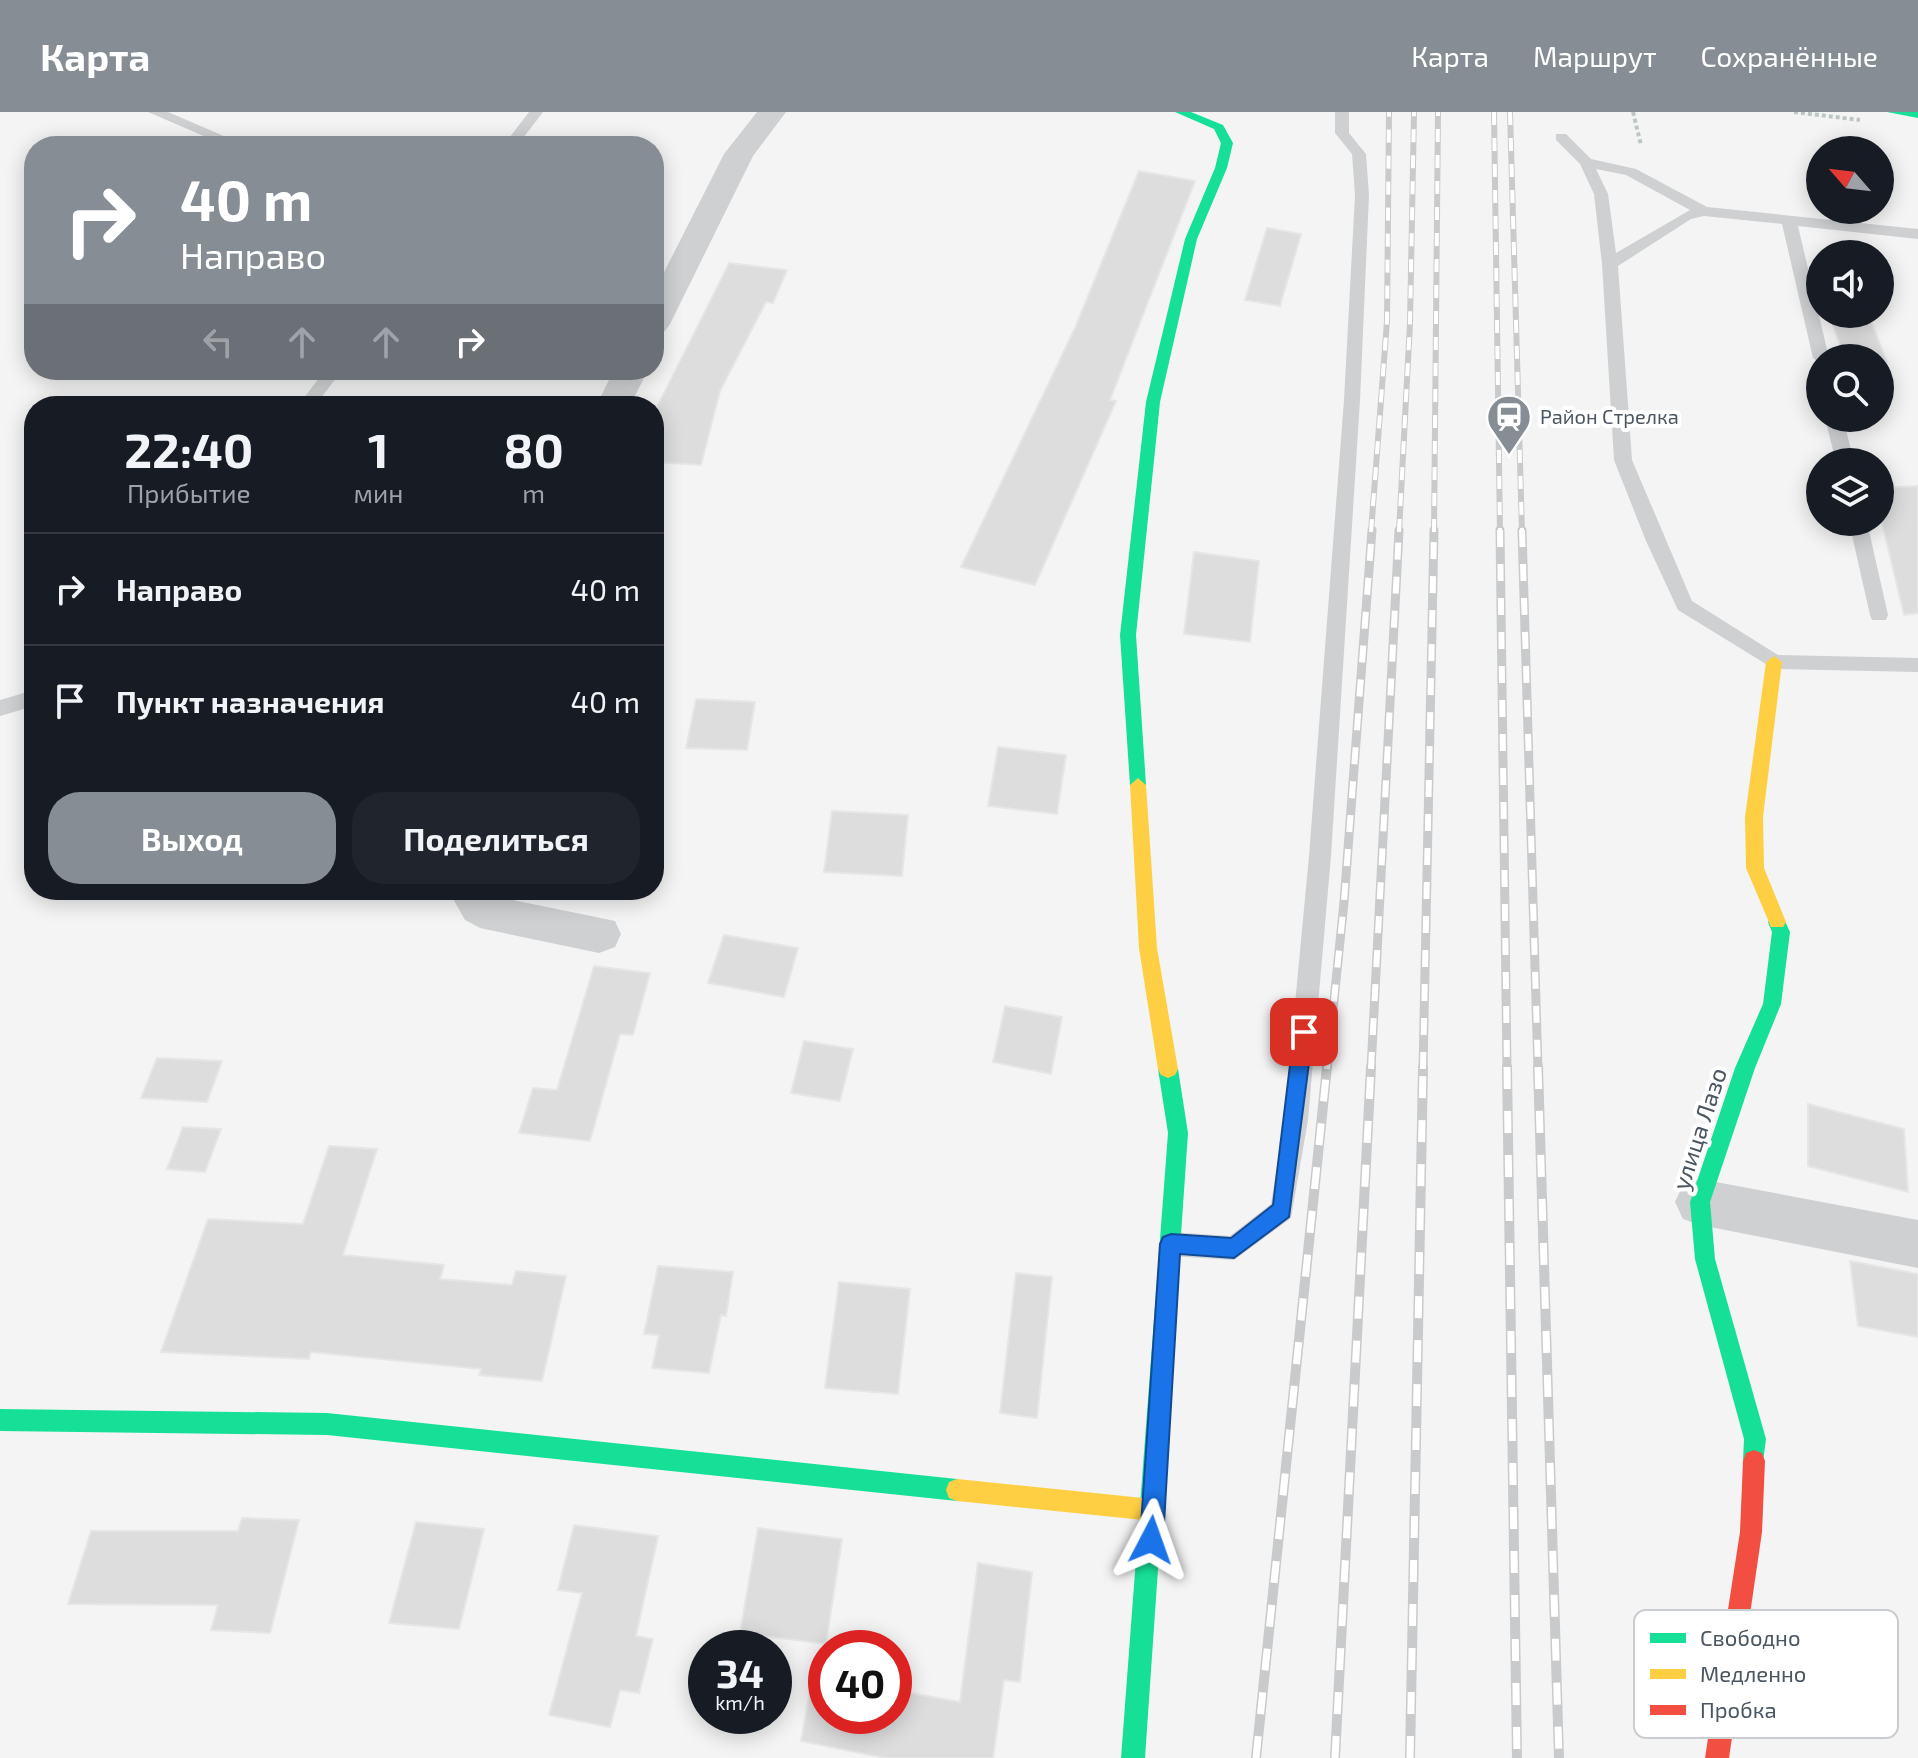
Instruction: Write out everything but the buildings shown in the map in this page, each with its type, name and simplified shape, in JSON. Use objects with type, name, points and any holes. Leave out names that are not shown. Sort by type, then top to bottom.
[{"type":"street","points":[[664,304],[739,154],[772,112]]},
{"type":"street","points":[[1133,1758],[1178,1133],[1148,948],[1128,635],[1153,402],[1191,239],[1221,168],[1227,143],[1219,127],[1181,112]]},
{"type":"street","points":[[1893,112],[1918,115]]},
{"type":"street","name":"улица Лазо","points":[[1739,1610],[1751,1532],[1755,1439],[1705,1259],[1700,1202],[1745,1068],[1772,1004],[1781,932],[1755,868],[1754,817],[1774,662]]},
{"type":"street","points":[[476,900],[480,907],[495,915],[599,934]]},
{"type":"street","points":[[1700,1202],[1918,1244]]},
{"type":"street","points":[[0,1420],[327,1424],[1153,1510]]},
{"type":"street","name":"улица Лазо","points":[[1717,1758],[1720,1738]]},
{"type":"lane","points":[[155,112],[215,136]]},
{"type":"lane","points":[[518,136],[536,112]]},
{"type":"lane","points":[[1171,1244],[1234,1248],[1282,1210],[1296,1120],[1320,856],[1352,400],[1362,195],[1359,154],[1342,133],[1342,112]]},
{"type":"lane","points":[[1561,137],[1586,162],[1601,194],[1610,264],[1623,460],[1655,541],[1685,605],[1774,662],[1918,665]]},
{"type":"lane","points":[[1586,162],[1631,172],[1703,211],[1918,234]]},
{"type":"lane","points":[[1610,264],[1686,216],[1703,211]]},
{"type":"lane","points":[[1789,221],[1818,344]]},
{"type":"lane","points":[[314,396],[326,380]]},
{"type":"lane","points":[[1861,536],[1879,615]]},
{"type":"lane","points":[[0,708],[24,701]]},
{"type":"railway","points":[[1371,532],[1387,321],[1389,112]]},
{"type":"railway","points":[[1399,532],[1410,323],[1414,112]]},
{"type":"railway","points":[[1434,532],[1438,112]]},
{"type":"railway","points":[[1494,112],[1500,532]]},
{"type":"railway","points":[[1510,112],[1522,532]]},
{"type":"railway","points":[[1327,1069],[1344,902],[1372,530]]},
{"type":"railway","points":[[1371,1069],[1399,530]]},
{"type":"railway","points":[[1423,1069],[1434,530]]},
{"type":"railway","points":[[1500,530],[1507,1069]]},
{"type":"railway","points":[[1522,530],[1538,1069]]},
{"type":"railway","points":[[1256,1758],[1327,1067]]},
{"type":"railway","points":[[1335,1758],[1371,1067]]},
{"type":"railway","points":[[1410,1758],[1423,1067]]},
{"type":"railway","points":[[1507,1067],[1517,1758]]},
{"type":"railway","points":[[1538,1067],[1559,1758]]},
{"type":"traffic: fast","points":[[1138,785],[1128,635],[1153,402],[1191,239],[1221,168],[1227,143],[1219,127],[1181,112]]},
{"type":"traffic: fast","points":[[1893,112],[1918,115]]},
{"type":"traffic: fast","points":[[1754,1461],[1755,1439],[1705,1259],[1700,1202],[1745,1068],[1772,1004],[1781,932],[1777,922]]},
{"type":"traffic: fast","points":[[1133,1758],[1178,1133],[1168,1069]]},
{"type":"traffic: fast","points":[[0,1420],[327,1424],[957,1490]]},
{"type":"traffic: slow","points":[[1774,662],[1754,817],[1755,868],[1777,922]]},
{"type":"traffic: slow","points":[[1138,785],[1148,948],[1168,1069]]},
{"type":"traffic: slow","points":[[957,1490],[1153,1510]]},
{"type":"traffic: jam","points":[[1739,1610],[1751,1532],[1754,1461]]},
{"type":"traffic: jam","points":[[1717,1758],[1720,1738]]},
{"type":"place","name":"Район Стрелка","points":[[1509,456]]},
{"type":"route","points":[[1151,1540],[1171,1244],[1234,1248],[1282,1210],[1296,1120],[1304,1032]]}]
